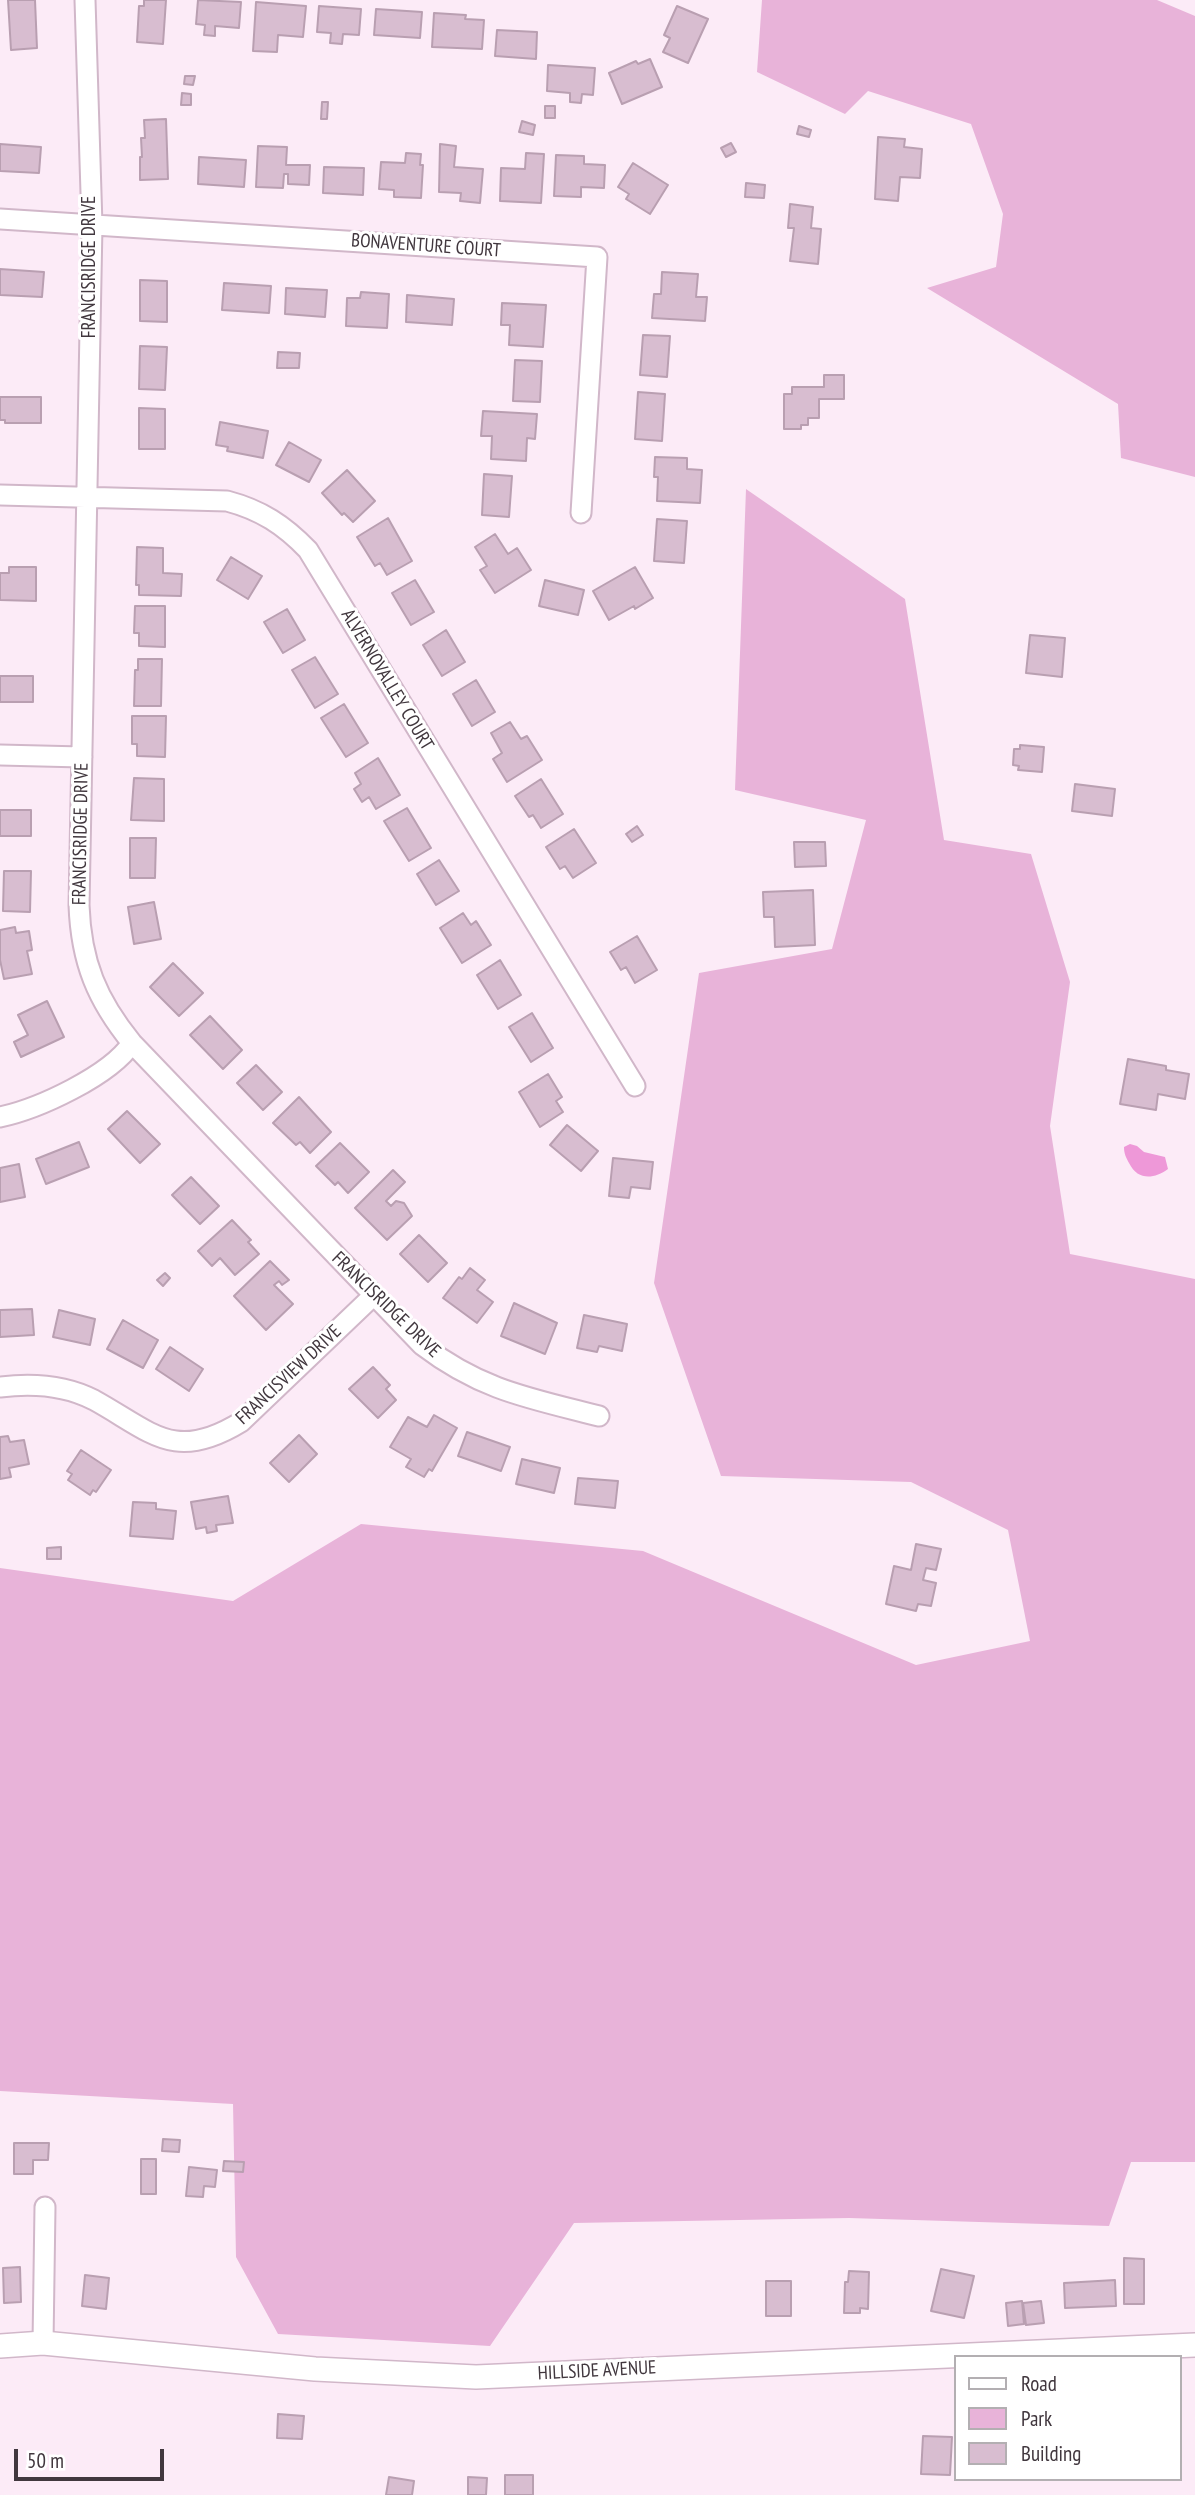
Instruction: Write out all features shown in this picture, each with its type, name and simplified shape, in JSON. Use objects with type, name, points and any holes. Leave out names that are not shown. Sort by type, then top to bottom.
[{"type":"street","name":"FRANCISRIDGE DRIVE","points":[[85,0],[92,225],[79,905],[83,951],[92,981],[132,1044],[422,1345],[478,1381],[513,1395],[599,1416]]},
{"type":"street","name":"BONAVENTURE COURT","points":[[0,219],[597,257],[581,513]]},
{"type":"street","name":"ALVERNOVALLEY COURT","points":[[0,495],[227,501],[247,506],[271,517],[291,532],[308,550],[635,1087]]},
{"type":"street","points":[[0,755],[82,757]]},
{"type":"street","points":[[0,1117],[65,1093],[98,1074],[132,1044]]},
{"type":"street","name":"FRANCISVIEW DRIVE","points":[[0,1387],[40,1385],[67,1390],[93,1400],[150,1435],[188,1442],[206,1439],[241,1422],[373,1296]]},
{"type":"street","points":[[43,2343],[45,2207]]},
{"type":"street","name":"HILLSIDE AVENUE","points":[[0,2346],[43,2343],[315,2369],[476,2377],[954,2356]]},
{"type":"street","name":"HILLSIDE AVENUE","points":[[970,2355],[1195,2345]]},
{"type":"green space","points":[[762,0],[1157,0],[1195,16],[1195,477],[1121,458],[1118,404],[927,288],[996,267],[1003,214],[971,124],[868,91],[845,114],[757,72]]},
{"type":"green space","points":[[746,489],[905,599],[944,840],[1031,854],[1070,982],[1050,1126],[1070,1254],[1195,1279],[1195,2162],[1131,2162],[1109,2226],[849,2218],[574,2223],[490,2346],[278,2334],[236,2257],[233,2104],[0,2091],[0,1568],[233,1601],[361,1524],[643,1551],[916,1665],[1030,1641],[1008,1530],[911,1482],[721,1476],[654,1283],[699,973],[832,949],[866,820],[735,790]]},
{"type":"shaded area","points":[[1130,1144],[1144,1152],[1165,1157],[1168,1169],[1152,1176],[1137,1173],[1125,1154],[1124,1147]]},
{"type":"building","points":[[8,0],[35,0],[37,48],[11,50]]},
{"type":"building","points":[[144,0],[166,0],[163,44],[137,42],[139,6],[144,6]]},
{"type":"building","points":[[198,0],[241,2],[239,28],[215,26],[215,36],[204,35],[205,25],[196,24]]},
{"type":"building","points":[[256,2],[306,6],[303,37],[278,35],[277,52],[253,51]]},
{"type":"building","points":[[319,6],[361,9],[359,35],[343,34],[342,44],[330,43],[331,33],[317,32]]},
{"type":"building","points":[[677,6],[708,19],[688,63],[663,52],[670,38],[664,35]]},
{"type":"building","points":[[376,9],[422,12],[420,38],[374,35]]},
{"type":"building","points":[[434,13],[466,15],[465,19],[484,20],[482,49],[432,47]]},
{"type":"building","points":[[497,30],[537,32],[536,59],[495,56]]},
{"type":"building","points":[[650,59],[662,87],[622,104],[609,73],[636,61],[638,64]]},
{"type":"building","points":[[548,65],[595,68],[593,95],[582,94],[581,103],[570,102],[570,93],[547,91]]},
{"type":"building","points":[[185,76],[195,76],[193,85],[184,84]]},
{"type":"building","points":[[182,93],[191,94],[191,105],[181,105]]},
{"type":"building","points":[[322,102],[328,102],[327,119],[321,119]]},
{"type":"building","points":[[545,106],[555,106],[555,118],[545,118]]},
{"type":"building","points":[[166,119],[168,179],[140,180],[141,138],[145,138],[144,120]]},
{"type":"building","points":[[522,121],[535,125],[533,135],[519,132]]},
{"type":"building","points":[[799,126],[811,130],[809,137],[797,134]]},
{"type":"building","points":[[878,137],[905,139],[904,147],[922,149],[920,178],[900,177],[898,201],[875,199]]},
{"type":"building","points":[[731,143],[736,152],[726,157],[721,148]]},
{"type":"building","points":[[0,144],[41,147],[39,173],[0,171]]},
{"type":"building","points":[[440,144],[456,146],[454,167],[483,169],[480,203],[460,201],[461,193],[439,192]]},
{"type":"building","points":[[258,146],[287,147],[286,165],[310,165],[309,185],[288,184],[288,174],[284,174],[283,188],[256,187]]},
{"type":"building","points":[[406,153],[421,154],[421,198],[394,197],[394,190],[379,189],[381,162],[405,163]]},
{"type":"building","points":[[526,153],[544,154],[541,203],[500,201],[501,168],[525,169]]},
{"type":"building","points":[[556,155],[584,156],[584,164],[605,165],[604,188],[581,187],[581,197],[554,196]]},
{"type":"building","points":[[199,157],[246,160],[244,187],[198,184]]},
{"type":"building","points":[[633,163],[668,185],[650,214],[626,199],[629,194],[618,187]]},
{"type":"building","points":[[324,167],[364,168],[363,195],[323,193]]},
{"type":"building","points":[[746,183],[765,185],[764,198],[745,197]]},
{"type":"building","points":[[790,204],[813,207],[811,228],[821,229],[818,264],[790,261],[794,228],[788,228]]},
{"type":"building","points":[[0,269],[44,272],[42,297],[0,295]]},
{"type":"building","points":[[662,272],[698,274],[696,297],[707,297],[705,321],[652,318],[654,294],[661,294]]},
{"type":"building","points":[[140,280],[167,281],[167,322],[140,321]]},
{"type":"building","points":[[224,283],[271,286],[269,313],[222,310]]},
{"type":"building","points":[[286,288],[327,290],[325,317],[285,314]]},
{"type":"building","points":[[361,292],[389,294],[387,328],[346,326],[347,298],[360,298]]},
{"type":"building","points":[[407,295],[454,299],[452,325],[406,322]]},
{"type":"building","points":[[502,303],[546,305],[543,347],[509,345],[510,325],[501,325]]},
{"type":"building","points":[[643,335],[670,336],[667,377],[640,375]]},
{"type":"building","points":[[140,346],[167,347],[165,390],[139,389]]},
{"type":"building","points":[[278,352],[300,353],[299,368],[277,368]]},
{"type":"building","points":[[515,360],[542,361],[540,402],[513,401]]},
{"type":"building","points":[[824,375],[844,375],[844,399],[819,399],[819,418],[808,418],[808,425],[801,425],[801,429],[784,429],[784,394],[792,394],[792,387],[824,387]]},
{"type":"building","points":[[638,392],[665,394],[662,441],[635,439]]},
{"type":"building","points":[[0,397],[41,397],[41,423],[5,423],[5,420],[0,420]]},
{"type":"building","points":[[139,408],[165,409],[165,449],[139,449]]},
{"type":"building","points":[[483,411],[537,414],[535,439],[527,438],[526,461],[491,459],[492,436],[481,436]]},
{"type":"building","points":[[220,422],[268,431],[263,458],[227,451],[228,447],[216,445]]},
{"type":"building","points":[[289,442],[321,460],[309,482],[276,465]]},
{"type":"building","points":[[655,457],[687,458],[687,469],[702,470],[700,503],[657,501]]},
{"type":"building","points":[[347,470],[375,501],[353,522],[344,513],[342,515],[322,493]]},
{"type":"building","points":[[484,474],[512,476],[509,517],[482,515]]},
{"type":"building","points":[[388,518],[412,561],[387,575],[380,563],[375,566],[357,537]]},
{"type":"building","points":[[657,519],[687,521],[684,563],[654,561]]},
{"type":"building","points":[[495,534],[508,554],[517,548],[531,570],[495,593],[480,570],[487,566],[475,547]]},
{"type":"building","points":[[137,547],[163,548],[163,573],[182,574],[181,596],[139,595],[139,585],[136,585]]},
{"type":"building","points":[[231,557],[262,576],[248,599],[217,580]]},
{"type":"building","points":[[9,567],[36,567],[36,601],[0,600],[0,573],[9,573]]},
{"type":"building","points":[[635,567],[653,598],[609,620],[593,591]]},
{"type":"building","points":[[415,580],[434,612],[411,625],[392,593]]},
{"type":"building","points":[[545,580],[584,590],[578,615],[539,606]]},
{"type":"building","points":[[135,606],[165,606],[165,647],[139,646],[139,633],[134,633]]},
{"type":"building","points":[[287,609],[305,640],[283,653],[264,622]]},
{"type":"building","points":[[446,630],[465,662],[442,676],[423,645]]},
{"type":"building","points":[[1030,635],[1065,638],[1062,677],[1026,673]]},
{"type":"building","points":[[315,657],[338,694],[315,708],[292,670]]},
{"type":"building","points":[[138,659],[162,659],[161,706],[134,706]]},
{"type":"building","points":[[0,676],[33,676],[33,702],[0,702]]},
{"type":"building","points":[[476,680],[495,712],[472,726],[453,694]]},
{"type":"building","points":[[344,704],[368,743],[346,757],[321,718]]},
{"type":"building","points":[[132,716],[166,716],[165,757],[137,756],[137,744],[132,744]]},
{"type":"building","points":[[510,722],[521,739],[527,736],[542,760],[507,782],[493,759],[502,753],[491,733]]},
{"type":"building","points":[[1020,745],[1044,747],[1042,772],[1018,770],[1019,766],[1013,765],[1014,749],[1020,749]]},
{"type":"building","points":[[378,758],[400,795],[376,809],[369,797],[362,802],[354,789],[361,784],[355,773]]},
{"type":"building","points":[[134,778],[164,779],[164,821],[131,820]]},
{"type":"building","points":[[541,779],[563,814],[541,828],[533,815],[529,817],[515,796]]},
{"type":"building","points":[[1075,784],[1115,789],[1112,816],[1072,811]]},
{"type":"building","points":[[407,808],[431,848],[409,861],[384,821]]},
{"type":"building","points":[[0,810],[31,810],[31,836],[0,836]]},
{"type":"building","points":[[637,826],[643,835],[632,842],[626,834]]},
{"type":"building","points":[[574,829],[596,863],[573,878],[565,866],[560,869],[546,847]]},
{"type":"building","points":[[130,838],[156,838],[155,878],[130,878]]},
{"type":"building","points":[[794,842],[825,842],[826,866],[795,867]]},
{"type":"building","points":[[439,860],[459,891],[436,905],[417,874]]},
{"type":"building","points":[[4,871],[31,871],[30,912],[3,911]]},
{"type":"building","points":[[813,890],[815,945],[775,947],[774,917],[764,917],[763,892]]},
{"type":"building","points":[[154,902],[161,939],[134,944],[128,907]]},
{"type":"building","points":[[463,913],[471,925],[476,921],[491,945],[462,963],[440,928]]},
{"type":"building","points":[[15,927],[16,933],[29,931],[32,950],[27,951],[32,974],[4,979],[0,960],[0,930]]},
{"type":"building","points":[[637,936],[657,970],[635,983],[626,967],[621,970],[610,952]]},
{"type":"building","points":[[500,960],[521,995],[498,1009],[477,975]]},
{"type":"building","points":[[173,963],[203,993],[179,1016],[150,987]]},
{"type":"building","points":[[47,1001],[64,1037],[21,1057],[14,1042],[28,1035],[18,1015]]},
{"type":"building","points":[[532,1013],[553,1048],[531,1062],[509,1027]]},
{"type":"building","points":[[210,1016],[242,1050],[223,1069],[190,1035]]},
{"type":"building","points":[[1128,1059],[1166,1066],[1166,1070],[1189,1074],[1185,1099],[1158,1094],[1156,1110],[1120,1104]]},
{"type":"building","points":[[256,1065],[282,1092],[263,1110],[237,1083]]},
{"type":"building","points":[[548,1074],[562,1097],[556,1101],[563,1112],[540,1127],[519,1092]]},
{"type":"building","points":[[299,1097],[331,1132],[310,1153],[300,1142],[296,1145],[273,1123]]},
{"type":"building","points":[[127,1111],[160,1144],[140,1163],[108,1129]]},
{"type":"building","points":[[567,1125],[598,1151],[581,1171],[550,1145]]},
{"type":"building","points":[[79,1142],[89,1167],[46,1184],[36,1159]]},
{"type":"building","points":[[340,1143],[369,1172],[348,1193],[338,1182],[335,1185],[316,1166]]},
{"type":"building","points":[[613,1158],[653,1162],[650,1189],[631,1187],[629,1198],[609,1196]]},
{"type":"building","points":[[19,1164],[25,1197],[0,1202],[0,1168]]},
{"type":"building","points":[[393,1170],[405,1182],[386,1201],[391,1206],[396,1201],[404,1203],[412,1216],[387,1240],[355,1208]]},
{"type":"building","points":[[191,1177],[219,1206],[200,1224],[172,1195]]},
{"type":"building","points":[[232,1220],[251,1240],[248,1242],[259,1254],[235,1275],[220,1258],[212,1266],[198,1251]]},
{"type":"building","points":[[419,1235],[447,1263],[428,1282],[400,1254]]},
{"type":"building","points":[[270,1261],[289,1280],[282,1285],[279,1281],[274,1285],[293,1304],[266,1330],[234,1296]]},
{"type":"building","points":[[470,1268],[485,1280],[477,1290],[493,1302],[477,1323],[443,1298],[459,1277],[462,1279]]},
{"type":"building","points":[[165,1273],[170,1278],[163,1286],[157,1280]]},
{"type":"building","points":[[514,1303],[557,1323],[545,1354],[501,1336]]},
{"type":"building","points":[[32,1309],[34,1335],[0,1337],[0,1310]]},
{"type":"building","points":[[59,1310],[95,1319],[90,1345],[53,1337]]},
{"type":"building","points":[[584,1315],[627,1324],[622,1351],[599,1346],[597,1352],[577,1348]]},
{"type":"building","points":[[123,1320],[158,1340],[143,1368],[107,1349]]},
{"type":"building","points":[[170,1347],[203,1369],[189,1391],[156,1369]]},
{"type":"building","points":[[373,1367],[390,1385],[386,1389],[396,1400],[378,1418],[349,1389]]},
{"type":"building","points":[[434,1415],[457,1428],[432,1471],[429,1469],[424,1477],[406,1467],[411,1459],[390,1447],[408,1417],[427,1427]]},
{"type":"building","points":[[467,1432],[510,1447],[501,1471],[458,1456]]},
{"type":"building","points":[[299,1435],[317,1454],[289,1482],[270,1463]]},
{"type":"building","points":[[8,1436],[10,1442],[24,1440],[29,1464],[9,1468],[11,1477],[0,1479],[0,1437]]},
{"type":"building","points":[[81,1450],[111,1470],[96,1492],[93,1490],[90,1495],[68,1480],[72,1474],[67,1471]]},
{"type":"building","points":[[522,1459],[560,1468],[554,1493],[516,1484]]},
{"type":"building","points":[[578,1478],[618,1481],[615,1508],[575,1504]]},
{"type":"building","points":[[228,1496],[233,1523],[216,1525],[217,1531],[207,1533],[206,1527],[196,1529],[191,1502]]},
{"type":"building","points":[[133,1502],[156,1503],[156,1509],[176,1511],[173,1539],[130,1536]]},
{"type":"building","points":[[916,1544],[941,1549],[936,1570],[926,1568],[923,1580],[936,1583],[931,1606],[918,1604],[916,1611],[886,1604],[894,1566],[911,1570]]},
{"type":"building","points":[[61,1547],[61,1559],[47,1559],[47,1548]]},
{"type":"building","points":[[163,2139],[180,2140],[179,2152],[162,2151]]},
{"type":"building","points":[[14,2143],[49,2143],[48,2160],[33,2160],[33,2174],[14,2174]]},
{"type":"building","points":[[141,2159],[156,2159],[156,2194],[141,2194]]},
{"type":"building","points":[[224,2161],[244,2162],[243,2172],[223,2171]]},
{"type":"building","points":[[189,2167],[217,2170],[215,2187],[204,2186],[203,2197],[186,2196]]},
{"type":"building","points":[[1124,2258],[1144,2259],[1144,2304],[1124,2304]]},
{"type":"building","points":[[20,2267],[21,2302],[4,2303],[3,2268]]},
{"type":"building","points":[[941,2269],[974,2276],[964,2318],[931,2311]]},
{"type":"building","points":[[849,2271],[869,2272],[868,2309],[860,2308],[860,2313],[844,2313],[845,2282],[848,2282]]},
{"type":"building","points":[[85,2275],[109,2278],[106,2309],[82,2306]]},
{"type":"building","points":[[1115,2280],[1116,2306],[1065,2308],[1064,2283]]},
{"type":"building","points":[[766,2281],[791,2281],[791,2316],[766,2316]]},
{"type":"building","points":[[1022,2301],[1024,2324],[1008,2326],[1006,2303]]},
{"type":"building","points":[[1041,2301],[1044,2323],[1026,2325],[1023,2303]]},
{"type":"building","points":[[278,2414],[304,2416],[302,2439],[277,2438]]},
{"type":"building","points":[[923,2436],[952,2437],[950,2475],[921,2474]]},
{"type":"building","points":[[505,2475],[533,2475],[533,2495],[505,2495]]},
{"type":"building","points":[[389,2477],[414,2481],[412,2495],[386,2495]]},
{"type":"building","points":[[468,2477],[487,2478],[486,2495],[468,2495]]}]
